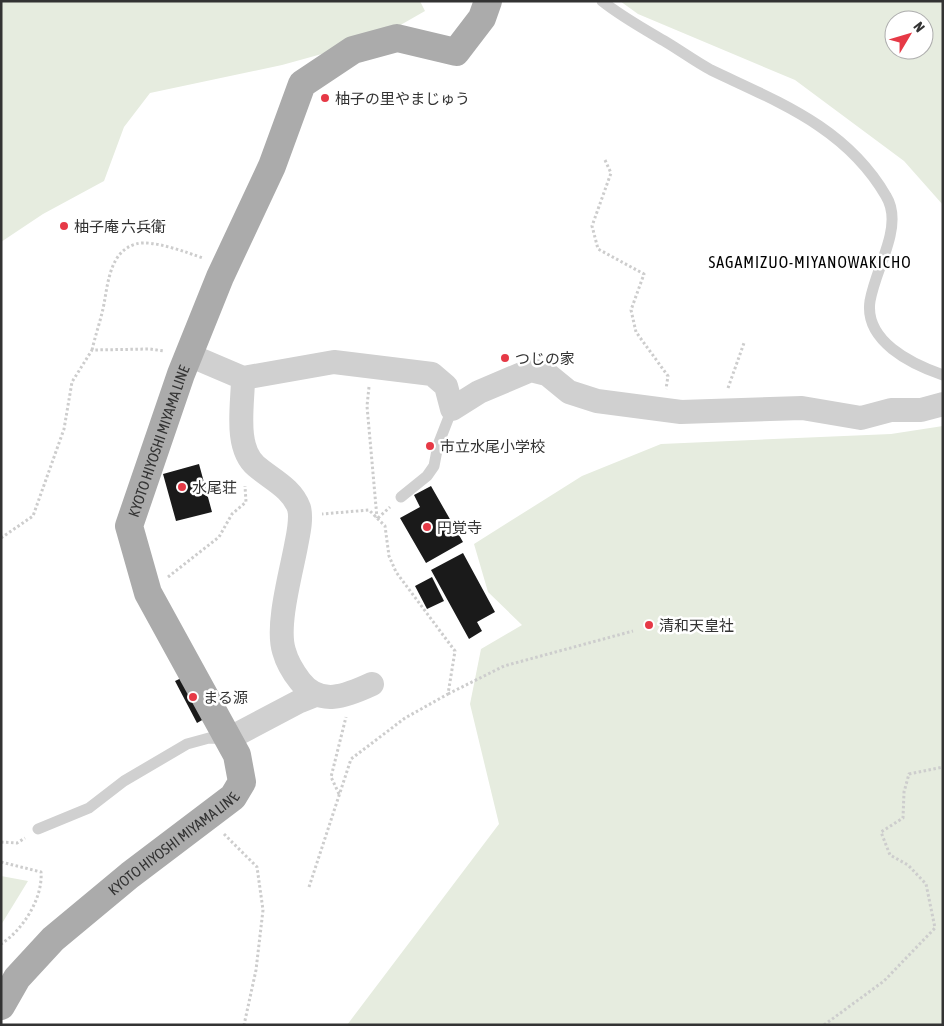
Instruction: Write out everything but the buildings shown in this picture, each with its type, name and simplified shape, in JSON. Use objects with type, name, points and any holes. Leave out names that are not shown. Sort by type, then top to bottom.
[{"type":"main road","name":"KYOTO HIYOSHI MIYAMA LINE","points":[[1,1006],[17,978],[53,939],[206,816],[233,797],[242,782],[237,755],[148,594],[130,526],[189,355],[225,266],[272,166],[302,84],[353,50],[397,38],[456,52],[482,18],[488,1]]},
{"type":"street","points":[[189,355],[244,378],[334,362],[432,374],[446,386],[452,409],[479,392],[531,370],[546,374],[568,392],[597,401],[682,412],[802,408],[861,418],[891,410],[921,410],[943,404]]},
{"type":"street","points":[[244,378],[243,438],[254,465],[284,487],[299,509],[299,531],[281,630],[283,650],[292,669],[305,687],[315,695]]},
{"type":"street","points":[[228,739],[315,695],[332,697],[362,688]]},
{"type":"lane","points":[[602,1],[710,69],[802,113],[842,143],[865,167],[887,197],[893,220],[870,300],[869,319],[877,335],[893,350],[926,370],[943,375]]},
{"type":"lane","points":[[401,497],[427,476],[434,466],[438,445],[452,409]]},
{"type":"lane","points":[[38,829],[89,808],[124,781],[187,744],[209,738],[228,739]]},
{"type":"path","points":[[605,160],[611,173],[592,226],[598,249],[644,274],[631,310],[636,332],[668,376],[663,410]]},
{"type":"path","points":[[1,538],[33,516],[64,429],[72,382],[92,350],[103,312],[110,272],[122,253],[136,244],[167,246],[225,266]]},
{"type":"path","points":[[735,411],[727,392],[744,343]]},
{"type":"path","points":[[92,350],[150,349],[189,355]]},
{"type":"path","points":[[372,366],[367,406],[378,518]]},
{"type":"path","points":[[148,594],[218,537],[232,514],[246,502],[245,475],[254,465]]},
{"type":"path","points":[[349,511],[369,510],[385,526],[389,556],[396,572],[455,651],[448,694]]},
{"type":"path","points":[[309,887],[351,759],[405,718],[504,666],[633,631]]},
{"type":"path","points":[[339,794],[331,777],[362,688]]},
{"type":"path","points":[[824,1025],[884,981],[935,928],[926,884],[908,865],[890,855],[881,832],[903,818],[904,792],[909,774],[943,767]]},
{"type":"path","points":[[206,816],[257,867],[263,910],[256,970],[244,1025]]},
{"type":"path","points":[[1,842],[17,843],[38,829]]},
{"type":"path","points":[[1,862],[41,872],[42,885],[20,928],[1,944]]},
{"type":"shaded area","points":[[1,1],[420,1],[425,11],[376,39],[282,65],[150,93],[124,127],[104,181],[43,214],[1,242]]},
{"type":"shaded area","points":[[620,1],[943,1],[943,205],[904,161],[795,80],[638,14]]},
{"type":"shaded area","points":[[943,426],[943,1025],[347,1025],[499,824],[470,704],[481,649],[522,625],[488,592],[474,544],[582,476],[661,444],[891,434]]},
{"type":"shaded area","points":[[1,876],[28,881],[1,925]]},
{"type":"place","name":"柚子の里やまじゅう","points":[[325,98]]},
{"type":"place","name":"柚子庵 六兵衛","points":[[64,226]]},
{"type":"place","name":"つじの家","points":[[505,358]]},
{"type":"place","name":"市立水尾小学校","points":[[430,446]]},
{"type":"place","name":"水尾荘","points":[[182,487]]},
{"type":"place","name":"円覚寺","points":[[427,527]]},
{"type":"place","name":"清和天皇社","points":[[649,625]]},
{"type":"place","name":"まる源","points":[[193,697]]},
{"type":"district","name":"SAGAMIZUO-MIYANOWAKICHO","points":[[810,262]]}]
